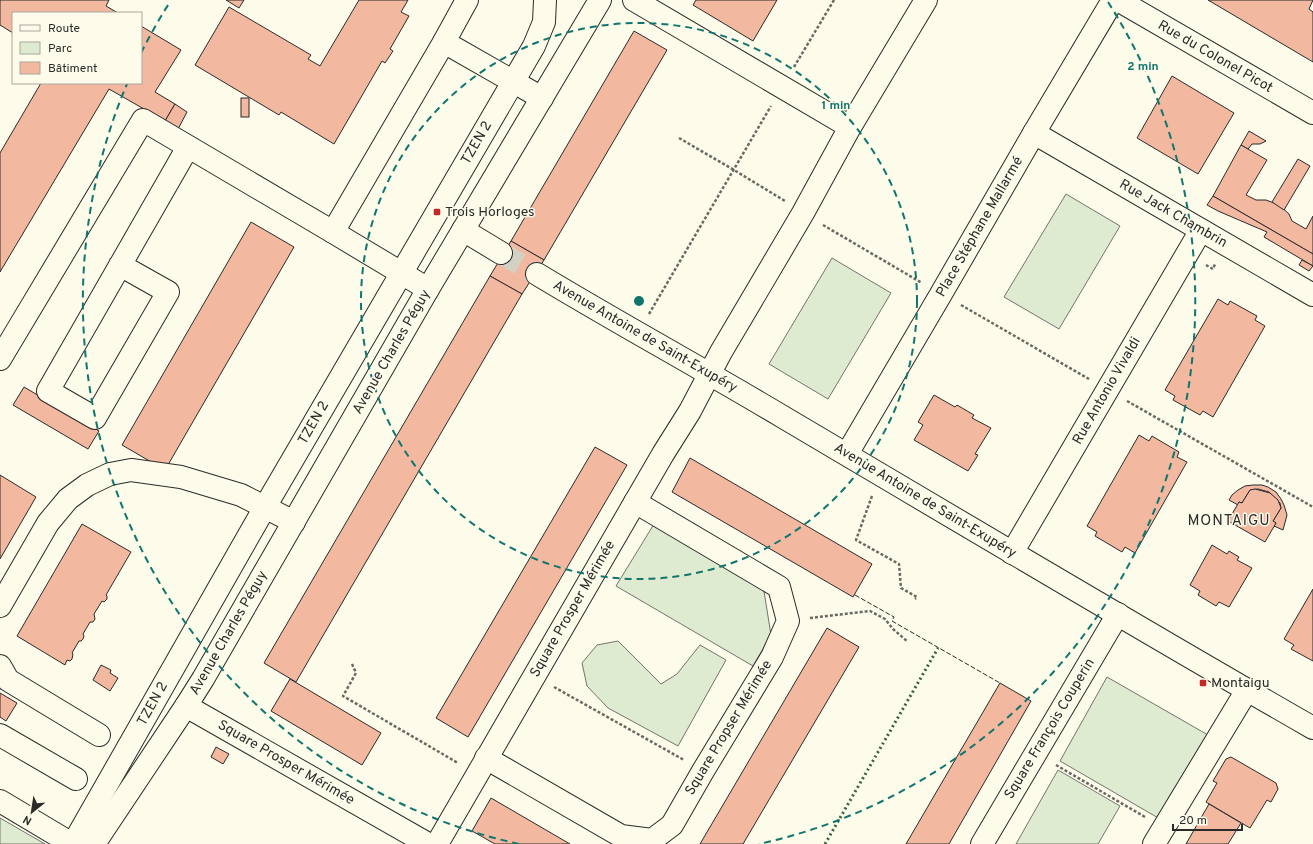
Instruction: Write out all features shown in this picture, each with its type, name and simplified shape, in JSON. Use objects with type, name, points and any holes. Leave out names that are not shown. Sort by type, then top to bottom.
[{"type":"street","points":[[333,232],[467,0]]},
{"type":"street","name":"TZEN 2","points":[[73,844],[266,506],[534,46],[544,22],[545,0]]},
{"type":"street","name":"Avenue Charles Péguy","points":[[94,844],[186,706],[428,289],[600,0]]},
{"type":"street","points":[[634,0],[850,127]]},
{"type":"street","points":[[710,375],[721,352],[803,213],[850,127],[926,0]]},
{"type":"street","name":"Place Stéphane Mallarmé","points":[[846,454],[1113,0]]},
{"type":"street","name":"Rue du Colonel Picot","points":[[1118,0],[1313,113]]},
{"type":"street","points":[[444,42],[542,98]]},
{"type":"street","points":[[0,359],[143,120],[428,289]]},
{"type":"street","name":"Rue Jack Chambrin","points":[[1034,133],[1313,295]]},
{"type":"street","points":[[120,265],[168,292],[95,418],[48,391],[120,265],[188,147]]},
{"type":"street","points":[[463,230],[501,253]]},
{"type":"street","name":"Rue Antonio Vivaldi","points":[[1012,552],[1201,230]]},
{"type":"street","name":"Avenue Antoine de Saint-Exupéry","points":[[537,274],[1313,728]]},
{"type":"street","name":"Square Prosper Mérimée","points":[[437,844],[634,502],[690,411],[710,375]]},
{"type":"street","points":[[0,606],[48,523],[68,499],[86,485],[110,474],[131,470],[181,477],[241,495],[266,506],[294,522]]},
{"type":"street","points":[[634,502],[779,587],[788,621]]},
{"type":"street","name":"Square François Couperin","points":[[982,844],[1118,614]]},
{"type":"street","name":"Square Propser Mérimée","points":[[486,758],[620,836],[652,840],[672,825],[772,657],[788,621]]},
{"type":"street","points":[[0,666],[8,680],[99,735]]},
{"type":"street","points":[[1159,836],[1247,690]]},
{"type":"street","name":"Square Prosper Mérimée","points":[[186,706],[428,844]]},
{"type":"street","points":[[0,735],[76,779]]},
{"type":"street","points":[[0,801],[73,844]]},
{"type":"path","points":[[638,334],[834,0]]},
{"type":"path","points":[[1204,445],[1313,507]]},
{"type":"path","points":[[874,491],[856,540],[899,564],[900,588],[917,597],[915,599]]},
{"type":"path","points":[[788,621],[870,611],[885,619],[893,629],[908,642]]},
{"type":"path","points":[[1035,753],[1159,836]]},
{"type":"green space","points":[[1066,194],[1120,226],[1059,329],[1004,297]]},
{"type":"green space","points":[[832,258],[891,293],[828,399],[769,364]]},
{"type":"green space","points":[[654,524],[763,585],[771,635],[753,666],[616,586]]},
{"type":"green space","points":[[618,641],[661,684],[677,674],[700,645],[726,660],[678,746],[608,708],[587,686],[582,663],[597,645]]},
{"type":"green space","points":[[1107,677],[1208,735],[1160,819],[1060,761]]},
{"type":"green space","points":[[1058,770],[1120,806],[1098,844],[1016,844]]},
{"type":"green space","points":[[0,818],[45,844],[0,844]]},
{"type":"building","points":[[0,0],[109,0],[106,6],[116,12],[12,12],[12,32],[0,25]]},
{"type":"building","points":[[226,0],[244,0],[239,8]]},
{"type":"building","points":[[359,0],[408,0],[401,12],[409,16],[390,49],[393,51],[385,63],[382,61],[334,144],[281,112],[279,115],[195,65],[229,7],[311,55],[308,59],[320,66]]},
{"type":"building","points":[[696,0],[777,0],[753,41],[693,5]]},
{"type":"building","points":[[1208,0],[1313,0],[1309,9],[1313,12],[1313,62]]},
{"type":"building","points":[[142,27],[181,50],[155,92],[175,104],[165,121],[109,89],[0,272],[0,153],[40,84],[142,84]]},
{"type":"building","points":[[634,31],[667,50],[544,260],[511,241]]},
{"type":"building","points":[[1172,76],[1234,113],[1198,174],[1137,138]]},
{"type":"building","points":[[241,98],[249,98],[249,117],[241,117]]},
{"type":"building","points":[[175,104],[187,112],[178,129],[165,121]]},
{"type":"building","points":[[1249,131],[1266,141],[1260,144],[1252,144],[1248,149],[1241,145]]},
{"type":"building","points":[[1241,145],[1267,160],[1246,195],[1256,200],[1266,200],[1279,205],[1289,214],[1292,221],[1306,229],[1313,216],[1313,254],[1213,196]]},
{"type":"building","points":[[1298,159],[1310,166],[1284,210],[1272,202]]},
{"type":"building","points":[[1213,196],[1313,254],[1313,266],[1264,237],[1267,232],[1207,205]]},
{"type":"building","points":[[251,222],[294,247],[165,470],[122,445]]},
{"type":"building","points":[[511,241],[544,260],[522,294],[490,276]]},
{"type":"building","points":[[1302,260],[1313,266],[1309,271],[1299,265]]},
{"type":"building","points":[[490,276],[522,294],[296,682],[264,663]]},
{"type":"building","points":[[1218,299],[1228,305],[1230,301],[1257,316],[1255,320],[1265,326],[1213,417],[1203,411],[1200,415],[1173,400],[1175,396],[1165,390]]},
{"type":"building","points":[[24,387],[99,431],[88,449],[13,405]]},
{"type":"building","points":[[934,395],[955,407],[957,405],[974,415],[972,418],[991,428],[975,454],[978,455],[968,471],[914,440],[923,425],[918,422]]},
{"type":"building","points":[[1139,435],[1149,441],[1152,436],[1179,452],[1177,457],[1187,462],[1135,553],[1125,547],[1122,552],[1095,536],[1097,532],[1087,526]]},
{"type":"building","points":[[595,447],[627,465],[468,737],[436,718]]},
{"type":"building","points":[[690,458],[872,564],[853,597],[672,492]]},
{"type":"building","points":[[0,475],[36,497],[0,559]]},
{"type":"building","points":[[1253,485],[1268,487],[1276,492],[1281,499],[1287,515],[1283,530],[1274,526],[1276,523],[1273,521],[1281,508],[1280,503],[1269,492],[1258,489],[1250,490],[1242,503],[1239,502],[1238,505],[1229,500],[1238,490],[1245,486]]},
{"type":"building","points":[[1255,489],[1270,493],[1278,500],[1281,508],[1273,521],[1276,523],[1265,542],[1228,521],[1239,502],[1242,503],[1250,490]]},
{"type":"building","points":[[82,524],[131,552],[106,595],[107,599],[104,602],[102,601],[94,614],[95,619],[93,622],[90,622],[83,634],[83,639],[79,641],[72,653],[72,659],[70,661],[67,660],[65,665],[17,636]]},
{"type":"building","points":[[1212,545],[1227,554],[1229,551],[1239,557],[1237,560],[1252,568],[1229,607],[1219,602],[1216,606],[1198,595],[1200,591],[1190,585]]},
{"type":"building","points":[[1313,589],[1313,661],[1291,649],[1294,645],[1284,639]]},
{"type":"building","points":[[827,628],[859,647],[743,844],[700,844]]},
{"type":"building","points":[[101,665],[111,670],[110,673],[118,678],[110,691],[93,680]]},
{"type":"building","points":[[290,679],[381,733],[362,765],[271,711]]},
{"type":"building","points":[[1000,683],[1031,701],[949,844],[906,844]]},
{"type":"building","points":[[0,693],[17,703],[6,721],[0,717]]},
{"type":"building","points":[[216,747],[229,754],[223,764],[211,757]]},
{"type":"building","points":[[1231,757],[1276,783],[1278,789],[1271,802],[1267,800],[1250,828],[1206,802],[1217,783],[1213,781],[1226,759]]},
{"type":"building","points":[[491,798],[570,844],[495,844],[472,831]]},
{"type":"building","points":[[1209,804],[1241,823],[1228,844],[1186,844]]},
{"type":"tunnel","points":[[501,253],[537,274]]},
{"type":"hedge","points":[[825,844],[938,648]]},
{"type":"fence","points":[[855,595],[894,617],[892,621],[1000,683]]},
{"type":"place","name":"Trois Horloges","points":[[437,212]]},
{"type":"place","name":"Montaigu","points":[[1203,683]]},
{"type":"district","name":"MONTAIGU","points":[[1229,521]]}]
